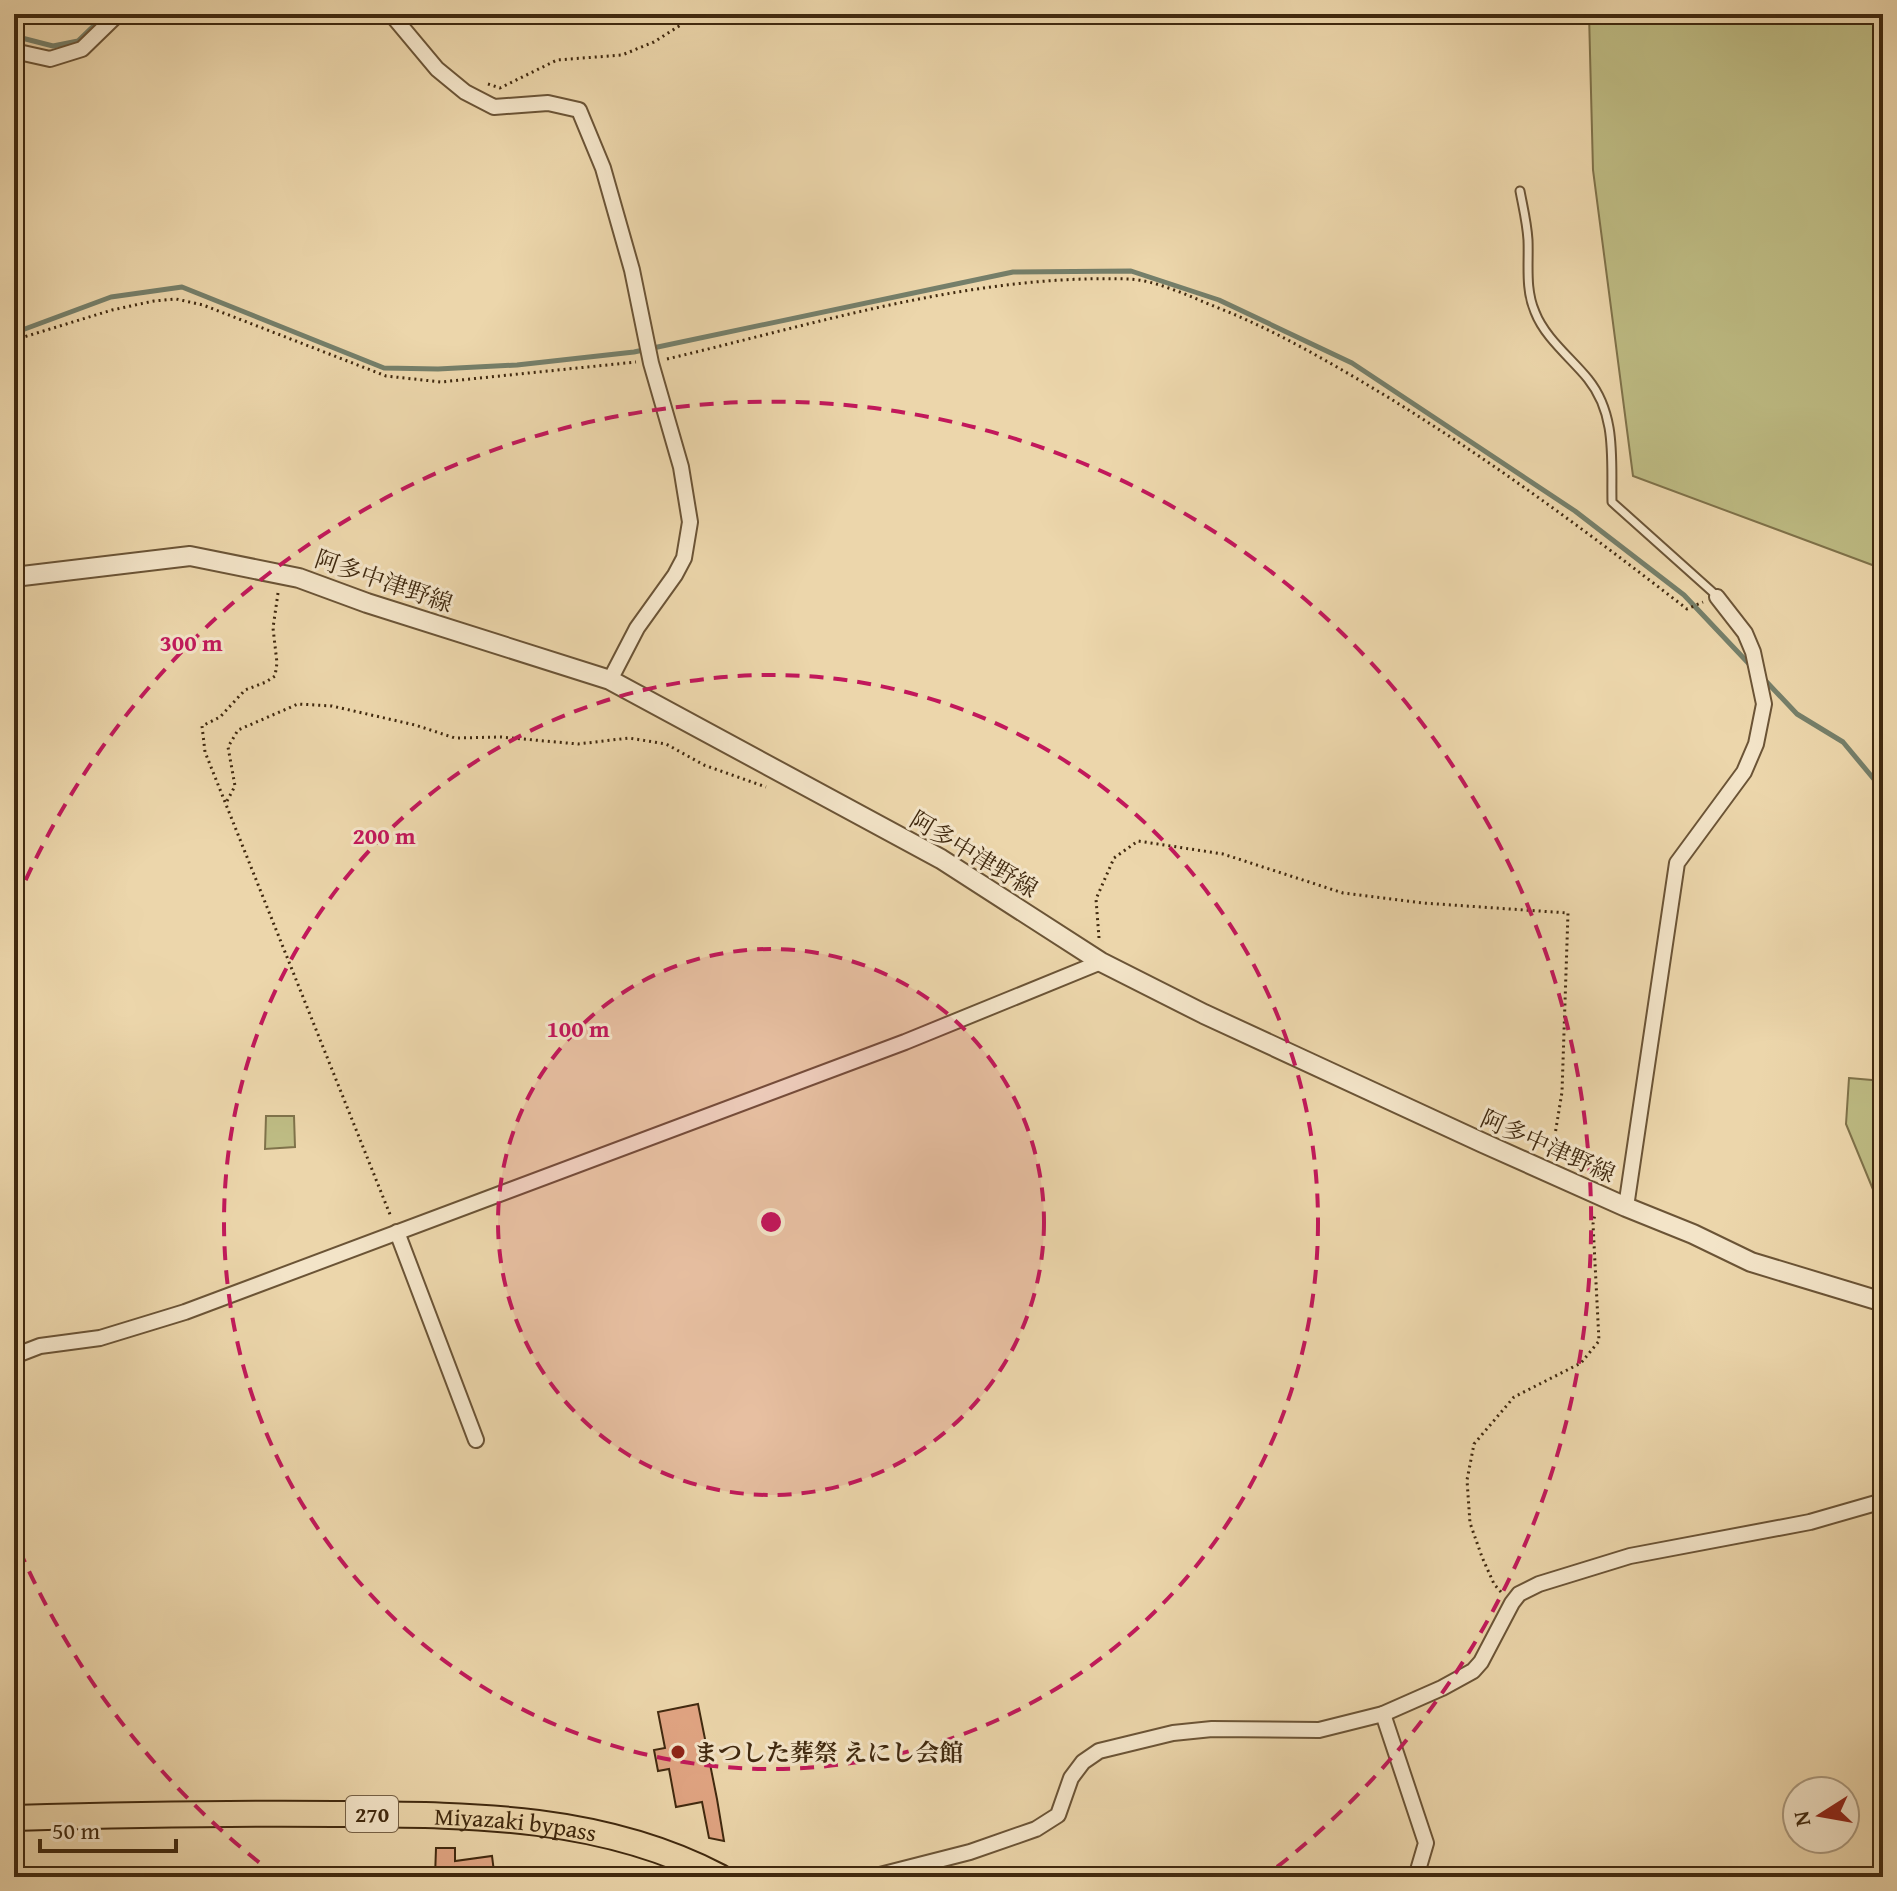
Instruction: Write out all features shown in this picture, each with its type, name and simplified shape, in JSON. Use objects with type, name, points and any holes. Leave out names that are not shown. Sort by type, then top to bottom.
[{"type":"highway","name":"Miyazaki bypass","points":[[14,1818],[281,1813],[454,1815],[523,1820],[559,1824],[637,1842],[698,1865],[720,1877]]},
{"type":"street","points":[[14,51],[50,59],[82,49],[118,14]]},
{"type":"street","points":[[391,14],[437,69],[465,92],[494,107],[548,103],[579,110],[603,168],[632,270],[651,363],[689,506],[689,542],[675,575],[637,628],[610,680]]},
{"type":"street","name":"阿多中津野線","points":[[14,577],[190,556],[281,573],[610,680],[941,859],[1101,962],[1244,1034],[1751,1262],[1883,1302]]},
{"type":"street","points":[[1626,1207],[1677,863],[1744,772],[1756,744],[1764,704],[1761,677],[1745,633],[1717,597]]},
{"type":"street","points":[[14,1356],[40,1346],[100,1338],[185,1312],[905,1042],[1101,962]]},
{"type":"street","points":[[397,1232],[476,1440]]},
{"type":"street","points":[[872,1877],[970,1852],[1036,1829],[1058,1815],[1071,1778],[1083,1762],[1099,1751],[1173,1733],[1212,1729],[1319,1730],[1383,1714],[1473,1671],[1481,1662],[1512,1603],[1519,1594],[1539,1584],[1615,1560],[1810,1522],[1883,1501]]},
{"type":"street","points":[[1383,1714],[1426,1843],[1416,1877]]},
{"type":"lane","points":[[1520,191],[1528,240],[1530,296],[1535,314],[1554,341],[1590,381],[1606,410],[1613,459],[1612,502],[1717,597]]},
{"type":"path","points":[[487,84],[500,88],[557,60],[622,55],[654,42],[698,14]]},
{"type":"path","points":[[14,340],[112,310],[176,299],[203,305],[386,376],[441,382],[626,362],[651,363],[986,286],[1051,279],[1132,279],[1181,293],[1251,321],[1339,368],[1459,441],[1543,499],[1687,609],[1717,597]]},
{"type":"path","points":[[281,573],[273,628],[277,663],[275,676],[245,690],[220,717],[202,726],[210,767],[397,1232]]},
{"type":"path","points":[[226,802],[235,786],[228,747],[238,730],[298,704],[332,706],[415,725],[455,738],[501,737],[578,744],[629,738],[666,744],[704,765],[771,788]]},
{"type":"path","points":[[1101,962],[1096,899],[1114,858],[1138,841],[1223,854],[1343,893],[1423,903],[1568,913],[1562,1092],[1549,1172]]},
{"type":"path","points":[[1512,1603],[1494,1584],[1470,1523],[1467,1480],[1474,1444],[1514,1397],[1581,1363],[1599,1341],[1593,1224],[1600,1195]]},
{"type":"shaded area","points":[[1589,14],[1883,14],[1883,569],[1633,476],[1593,170]]},
{"type":"shaded area","points":[[1849,1078],[1883,1081],[1883,1203],[1879,1204],[1846,1124]]},
{"type":"shaded area","points":[[266,1116],[294,1116],[295,1147],[265,1149]]},
{"type":"building","points":[[698,1704],[724,1841],[709,1838],[702,1802],[676,1807],[669,1769],[658,1771],[654,1750],[665,1748],[658,1712]]},
{"type":"building","points":[[436,1848],[455,1848],[455,1861],[492,1856],[494,1872],[435,1877]]},
{"type":"waterway","points":[[14,36],[53,46],[78,41],[106,14]]},
{"type":"waterway","points":[[14,333],[111,297],[182,287],[384,368],[517,365],[634,352],[1013,272],[1131,271],[1219,300],[1352,363],[1575,511],[1684,595],[1752,667]]},
{"type":"waterway","points":[[1762,677],[1797,714],[1843,742],[1883,790]]},
{"type":"place","name":"まつした葬祭 えにし会館","points":[[678,1752]]}]
